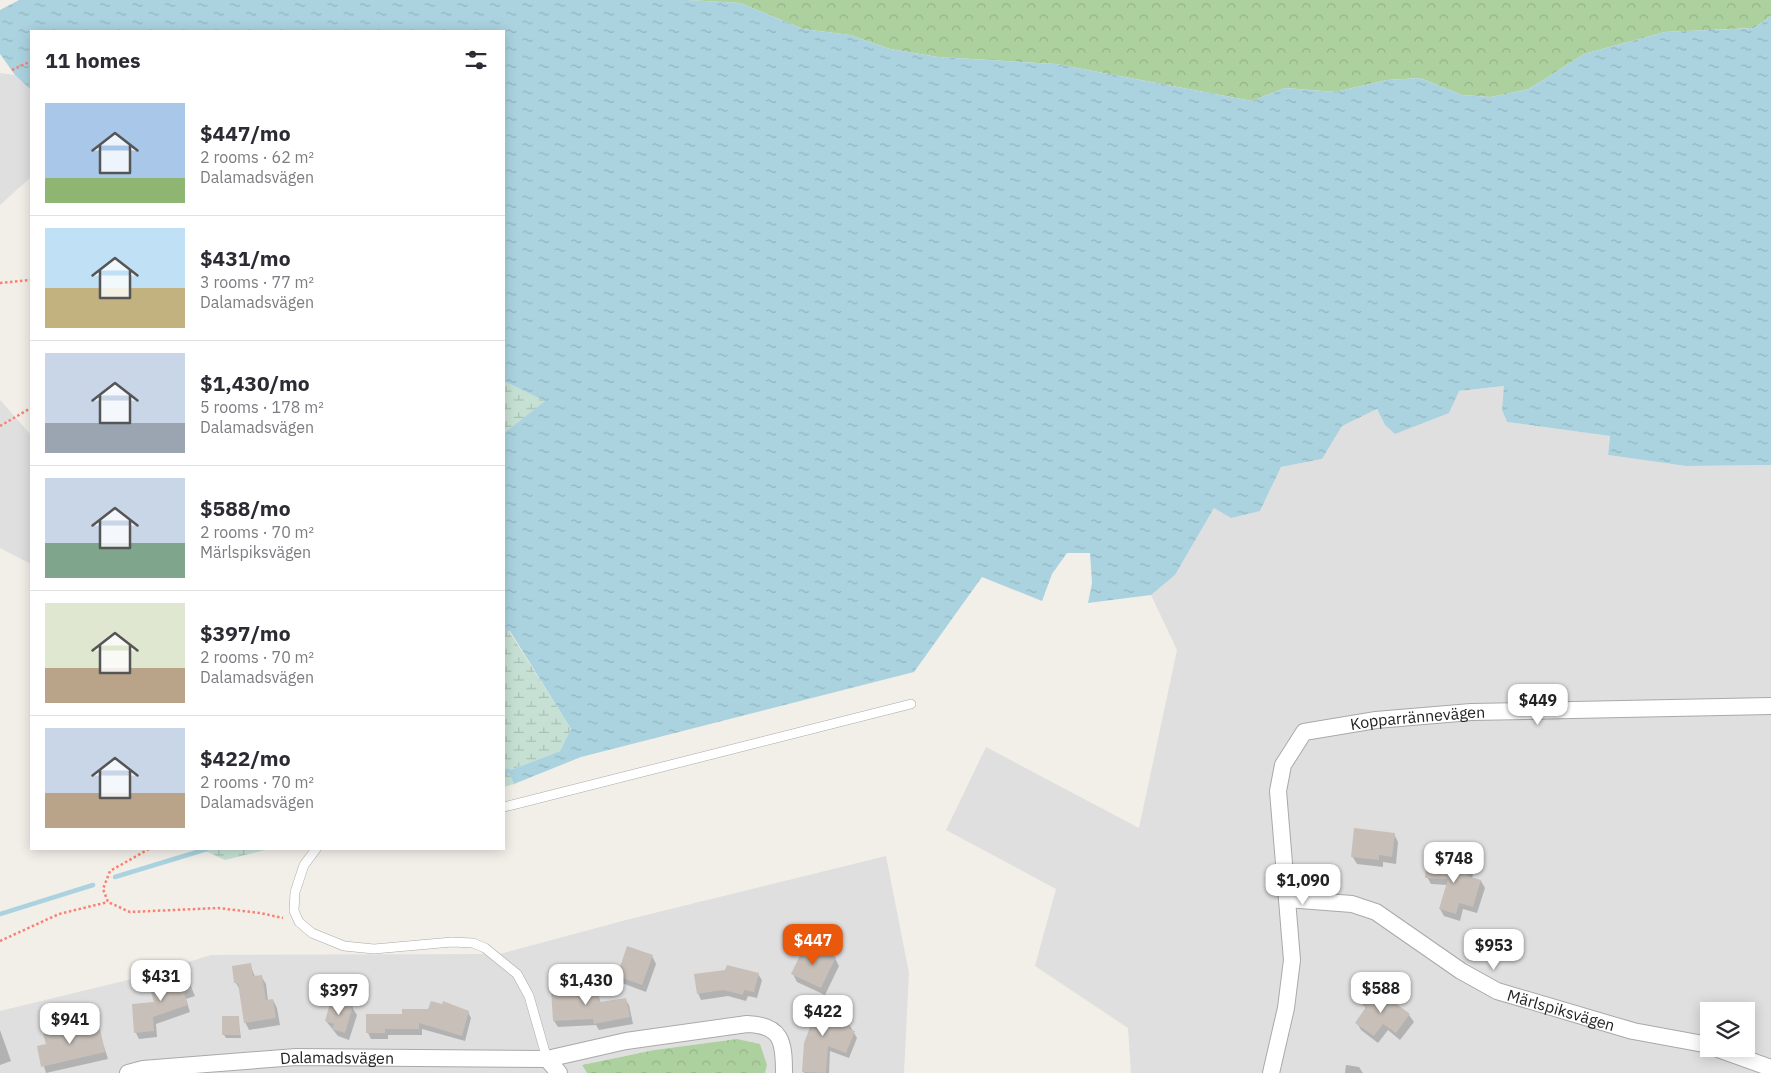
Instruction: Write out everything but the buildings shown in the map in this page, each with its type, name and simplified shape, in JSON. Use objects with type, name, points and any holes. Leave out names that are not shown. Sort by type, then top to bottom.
[{"type":"street","name":"Kopparrännevägen","points":[[1287,899],[1278,791],[1282,764],[1304,732],[1376,720],[1471,712],[1771,706]]},
{"type":"street","name":"Märlspiksvägen","points":[[1287,899],[1352,904],[1376,912],[1461,971],[1497,991],[1633,1031],[1700,1044]]},
{"type":"street","points":[[1271,1073],[1286,1008],[1292,960],[1287,899]]},
{"type":"street","name":"Dalamadsvägen","points":[[128,1073],[143,1070],[296,1057],[547,1059],[626,1041],[746,1024],[762,1025],[776,1031],[784,1046],[784,1073]]},
{"type":"street","points":[[1740,1057],[1771,1068]]},
{"type":"street","points":[[547,1059],[559,1073]]},
{"type":"lane","points":[[505,807],[910,704]]},
{"type":"lane","points":[[315,850],[304,865],[295,892],[294,911],[299,922],[312,933],[344,946],[374,949],[452,942],[473,943],[486,948],[517,974],[529,996],[547,1059]]},
{"type":"path","points":[[12,70],[30,61]]},
{"type":"path","points":[[0,283],[30,280]]},
{"type":"path","points":[[0,426],[30,409]]},
{"type":"path","points":[[108,902],[103,889],[110,871],[147,850]]},
{"type":"path","points":[[0,941],[59,914],[108,902],[130,912],[218,908],[260,913],[299,922]]},
{"type":"shaded area","points":[[0,73],[15,75],[30,89],[30,178],[0,205]]},
{"type":"shaded area","points":[[1505,386],[1502,410],[1507,422],[1610,436],[1608,455],[1686,466],[1771,465],[1771,1073],[1131,1073],[1128,1028],[1035,966],[1056,889],[946,830],[986,747],[1139,828],[1177,650],[1151,595],[1175,575],[1214,508],[1260,511],[1281,467],[1322,459],[1342,426],[1377,409],[1385,425],[1459,391]]},
{"type":"shaded area","points":[[0,400],[30,434],[30,563],[0,548]]},
{"type":"shaded area","points":[[886,856],[909,973],[904,1073],[765,1073],[767,1065],[737,1039],[654,1050],[582,1065],[587,1073],[0,1073],[0,1011],[136,978],[211,955],[500,954],[626,920]]},
{"type":"green space","points":[[688,0],[1771,0],[1771,16],[1754,28],[1665,32],[1584,54],[1529,89],[1491,97],[1462,95],[1420,78],[1387,80],[1335,92],[1285,88],[1252,101],[1056,64],[938,57],[890,49],[850,35],[803,29],[740,3]]},
{"type":"green space","points":[[505,381],[546,401],[505,432]]},
{"type":"green space","points":[[505,631],[509,631],[571,729],[560,751],[508,771],[514,784],[505,787]]},
{"type":"green space","points":[[203,850],[265,850],[225,860]]},
{"type":"green space","points":[[737,1039],[760,1044],[767,1065],[765,1073],[587,1073],[582,1065],[654,1050]]},
{"type":"water","points":[[19,0],[688,0],[740,3],[803,29],[850,35],[890,49],[938,57],[1056,64],[1252,101],[1285,88],[1335,92],[1387,80],[1420,78],[1462,95],[1491,97],[1529,89],[1584,54],[1665,32],[1754,28],[1771,16],[1771,465],[1686,466],[1608,455],[1610,436],[1507,422],[1502,410],[1504,386],[1459,391],[1449,413],[1395,434],[1385,425],[1377,409],[1342,426],[1322,459],[1281,467],[1260,511],[1231,518],[1214,508],[1175,575],[1151,595],[1088,603],[1092,583],[1090,553],[1067,553],[1052,574],[1042,601],[982,577],[914,672],[581,757],[514,784],[508,771],[560,751],[571,729],[510,631],[505,631],[505,432],[545,401],[505,381],[505,30],[30,30],[30,89],[15,75],[0,54],[0,10]]},
{"type":"waterway","points":[[115,877],[204,850]]},
{"type":"waterway","points":[[0,914],[93,885]]}]
